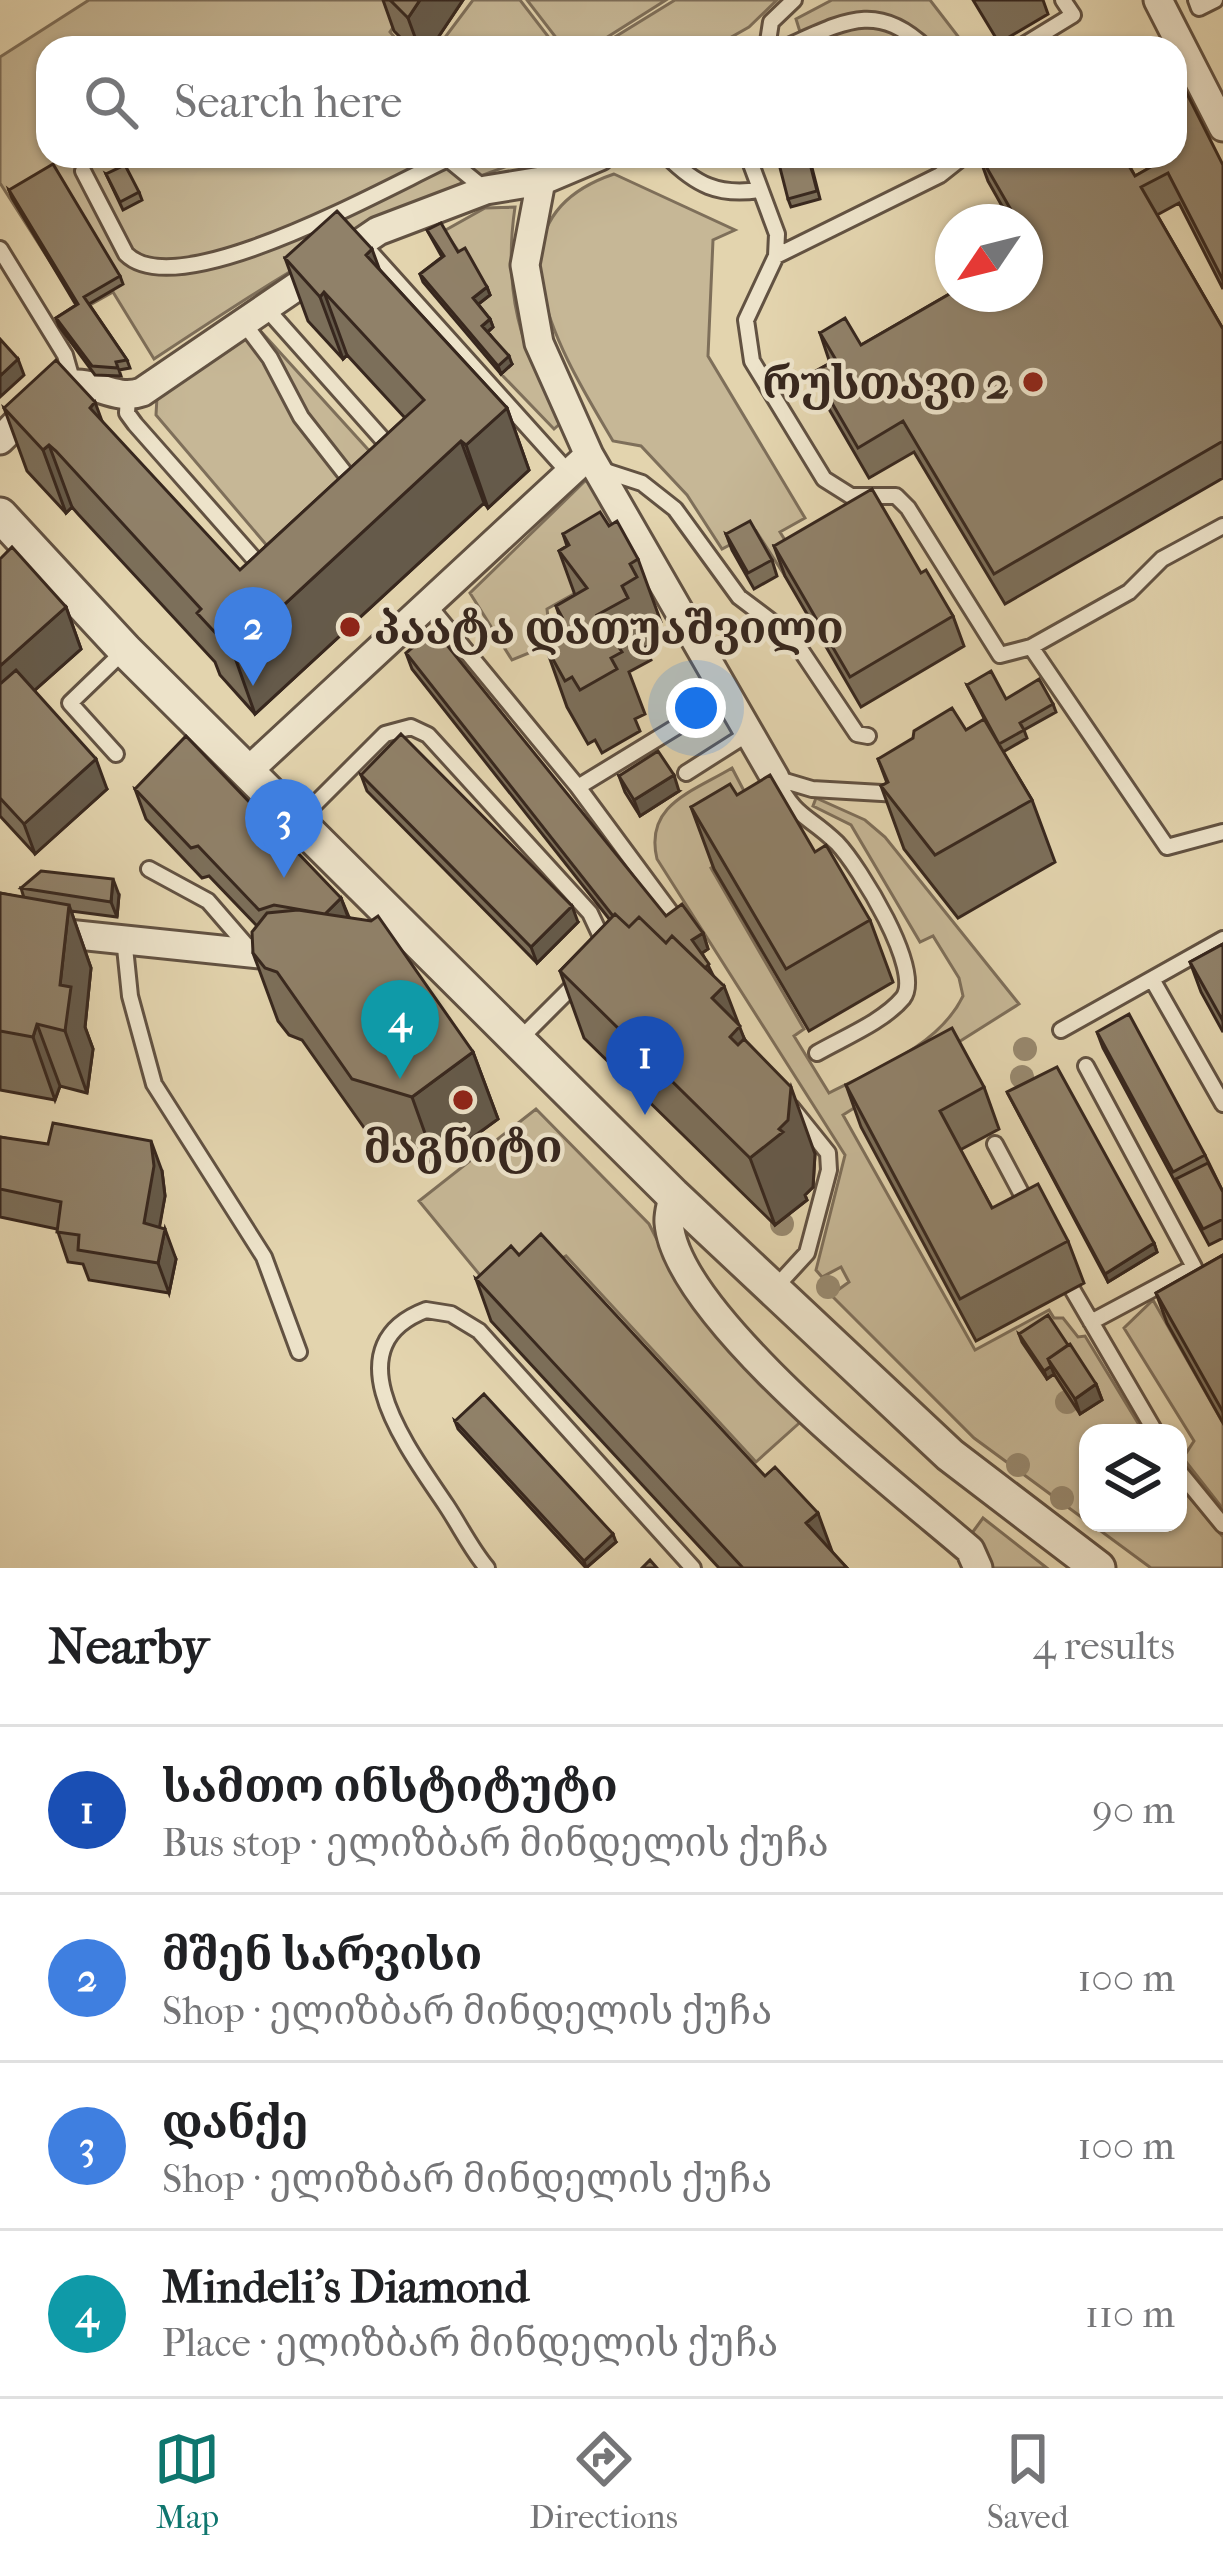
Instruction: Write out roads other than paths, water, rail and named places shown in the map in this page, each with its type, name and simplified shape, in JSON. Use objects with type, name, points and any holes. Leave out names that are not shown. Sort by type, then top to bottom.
[{"type":"street","points":[[1158,0],[1176,36]]},
{"type":"street","points":[[1187,57],[1223,127]]},
{"type":"street","points":[[0,440],[57,388],[73,383],[128,397],[361,242],[486,190],[541,181],[572,168]]},
{"type":"street","points":[[541,181],[525,265],[529,303],[539,343],[587,466],[775,778]]},
{"type":"street","points":[[248,771],[587,466]]},
{"type":"street","points":[[0,514],[22,560],[125,650],[248,771],[403,943],[518,1041],[673,1196],[950,1455],[1098,1568]]},
{"type":"street","points":[[0,926],[315,960]]},
{"type":"street","points":[[673,1196],[669,1222],[679,1255],[737,1336],[839,1438],[970,1550],[978,1568]]},
{"type":"lane","points":[[768,36],[770,22],[794,0]]},
{"type":"lane","points":[[1039,36],[1073,15],[1063,0]]},
{"type":"lane","points":[[1196,0],[1199,8],[1215,0]]},
{"type":"lane","points":[[813,36],[865,14],[883,13],[916,36]]},
{"type":"lane","points":[[83,170],[126,254],[136,264],[164,271],[251,250],[429,168]]},
{"type":"lane","points":[[459,168],[486,190]]},
{"type":"lane","points":[[680,168],[692,180],[725,195],[759,190]]},
{"type":"lane","points":[[752,168],[777,234],[776,256],[746,320],[752,361],[824,479],[851,496],[896,496],[1000,655],[1031,647],[1129,592],[1162,559],[1223,526]]},
{"type":"lane","points":[[776,256],[949,168]]},
{"type":"lane","points":[[361,242],[587,466],[642,483],[675,508],[739,597],[792,638],[857,734],[868,736]]},
{"type":"lane","points":[[0,250],[65,355],[73,383]]},
{"type":"lane","points":[[254,314],[391,442],[398,468]]},
{"type":"lane","points":[[254,314],[270,358],[302,417],[368,503]]},
{"type":"lane","points":[[128,397],[127,413],[134,424],[265,570],[275,575]]},
{"type":"lane","points":[[430,607],[578,787],[676,921]]},
{"type":"lane","points":[[1031,647],[1167,848],[1223,832]]},
{"type":"lane","points":[[116,754],[70,703],[125,650]]},
{"type":"lane","points":[[578,787],[729,695]]},
{"type":"lane","points":[[298,822],[385,734],[411,727],[428,735],[604,935],[605,946],[597,962],[518,1041]]},
{"type":"lane","points":[[686,773],[749,733]]},
{"type":"lane","points":[[775,778],[812,789],[920,797]]},
{"type":"lane","points":[[775,778],[793,811],[839,845],[906,957],[910,982],[902,999],[817,1053]]},
{"type":"lane","points":[[149,869],[208,901],[253,953]]},
{"type":"lane","points":[[124,938],[130,996],[154,1084],[264,1256],[299,1352]]},
{"type":"lane","points":[[1061,1030],[1223,939]]},
{"type":"lane","points":[[1153,981],[1223,1104]]},
{"type":"lane","points":[[1087,1066],[1193,1267],[1091,1322]]},
{"type":"lane","points":[[774,1288],[807,1252],[829,1170],[828,1153],[821,1142],[775,1092]]},
{"type":"lane","points":[[994,1144],[1042,1232]]},
{"type":"lane","points":[[1072,1288],[1151,1424]]},
{"type":"lane","points":[[487,1568],[412,1455],[381,1396],[383,1344],[392,1331],[426,1310],[451,1314],[479,1331],[693,1568]]},
{"type":"lane","points":[[1187,1481],[1223,1525]]},
{"type":"place","name":"რუსთავი 2","points":[[1033,382]]},
{"type":"place","name":"პაატა დათუაშვილი","points":[[350,627]]},
{"type":"place","name":"მშენ სარვისი","points":[[253,686]]},
{"type":"place","name":"დანქე","points":[[284,878]]},
{"type":"place","name":"Mindeli's Diamond","points":[[400,1079]]},
{"type":"place","name":"მაგნიტი","points":[[463,1100]]},
{"type":"place","name":"სამთო ინსტიტუტი","points":[[645,1115]]}]
